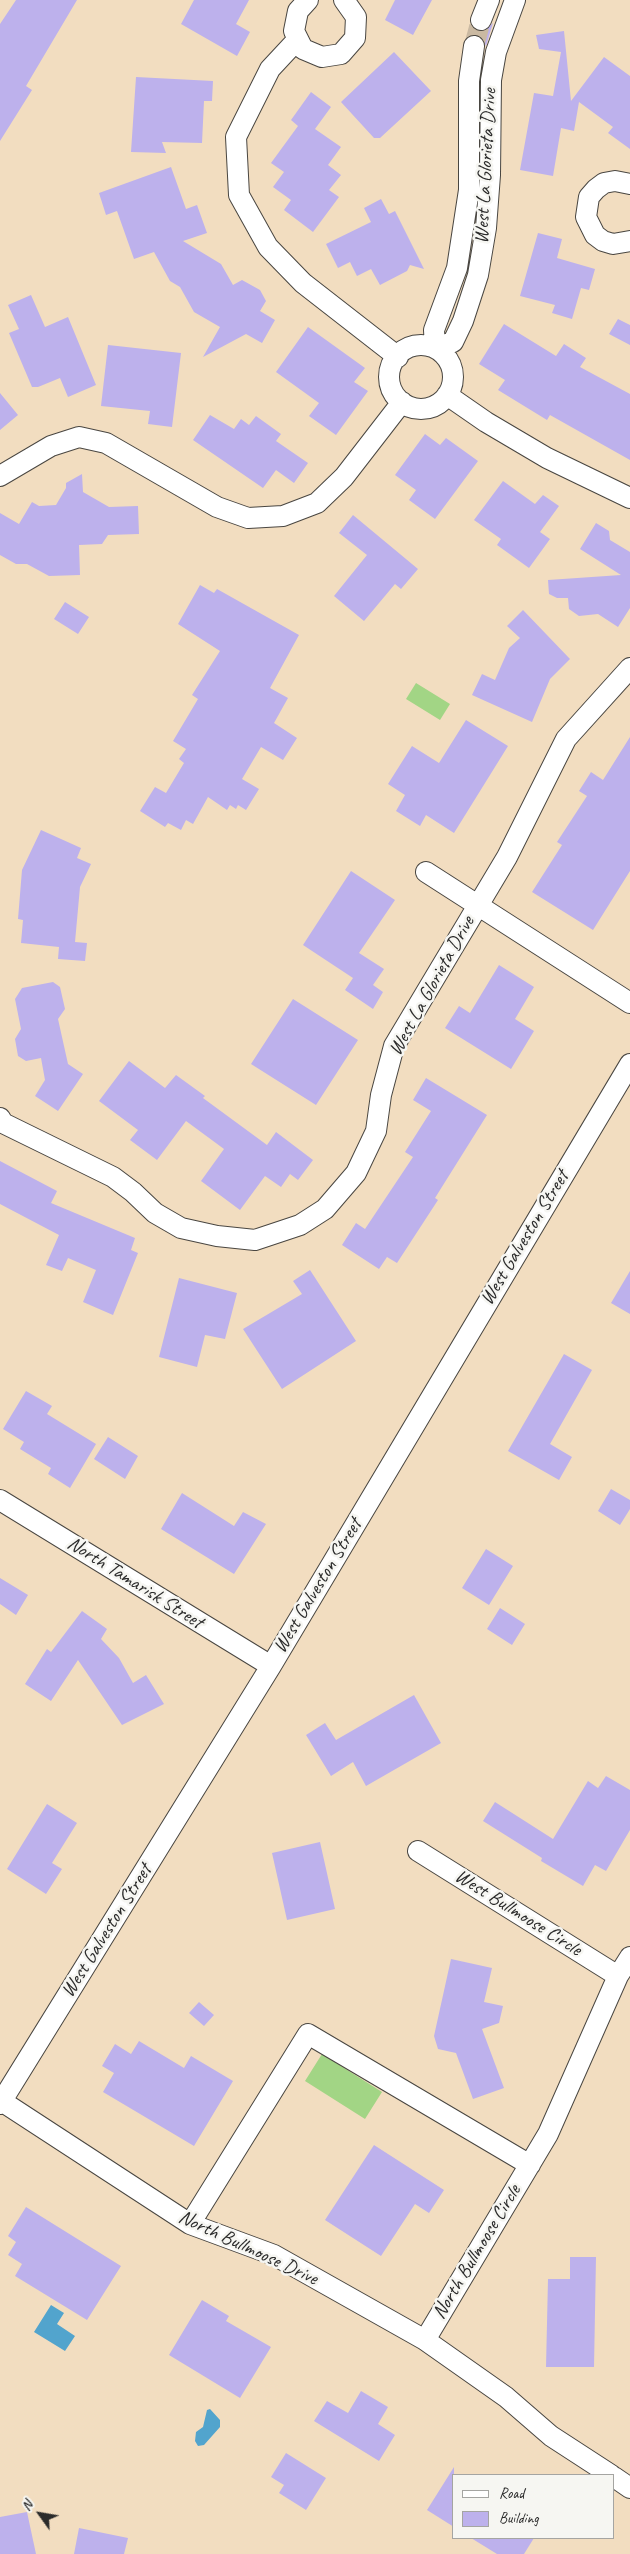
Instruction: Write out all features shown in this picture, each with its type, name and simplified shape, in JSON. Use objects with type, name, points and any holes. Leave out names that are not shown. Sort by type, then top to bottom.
[{"type":"street","points":[[308,0],[298,11],[295,20],[297,40],[312,55],[322,58],[342,54],[355,38],[356,17],[344,0]]},
{"type":"street","points":[[481,20],[489,0]]},
{"type":"street","name":"West La Glorieta Drive","points":[[474,46],[469,81],[469,190],[457,268],[434,330],[435,348],[453,342],[478,275],[486,228],[490,175],[491,80],[496,52],[515,0]]},
{"type":"street","points":[[297,40],[270,69],[236,137],[239,195],[268,247],[303,283],[398,357]]},
{"type":"street","points":[[630,184],[615,181],[604,183],[589,197],[586,217],[588,227],[603,241],[613,244],[630,241]]},
{"type":"street","points":[[419,345],[435,348],[447,358],[452,368],[453,379],[447,394],[437,405],[427,408],[417,408],[402,402],[393,392],[390,382],[390,371],[398,357],[409,348],[419,345]]},
{"type":"street","points":[[447,394],[486,422],[547,458],[630,498]]},
{"type":"street","points":[[0,476],[51,446],[79,437],[106,443],[217,507],[248,518],[283,516],[317,503],[344,477],[402,402]]},
{"type":"street","name":"West La Glorieta Drive","points":[[0,1118],[3,1123],[113,1177],[133,1192],[155,1213],[181,1228],[218,1236],[255,1240],[300,1225],[325,1209],[356,1173],[376,1131],[381,1095],[394,1046],[507,857],[566,739],[630,668]]},
{"type":"street","points":[[426,872],[476,906],[630,1003]]},
{"type":"street","name":"West Galveston Street","points":[[1,2102],[271,1666],[630,1064]]},
{"type":"street","name":"North Tamarisk Street","points":[[0,1500],[271,1666]]},
{"type":"street","name":"West Bullmoose Circle","points":[[418,1851],[618,1976]]},
{"type":"street","name":"North Bullmoose Circle","points":[[609,2474],[551,2436],[506,2397],[425,2340],[548,2134],[618,1976],[630,1957]]},
{"type":"street","points":[[190,2224],[308,2034],[530,2166]]},
{"type":"street","name":"North Bullmoose Drive","points":[[1,2102],[190,2224],[274,2255],[425,2340]]},
{"type":"street","name":"North Bullmoose Circle","points":[[615,2478],[630,2488]]},
{"type":"green space","points":[[416,683],[450,704],[440,720],[406,699]]},
{"type":"green space","points":[[322,2054],[382,2092],[365,2119],[305,2081]]},
{"type":"water","points":[[51,2305],[64,2313],[57,2324],[75,2336],[65,2351],[34,2332]]},
{"type":"water","points":[[210,2409],[220,2420],[220,2427],[204,2445],[198,2446],[195,2441],[196,2432],[203,2427],[207,2410]]},
{"type":"building","points":[[16,0],[77,0],[26,86],[32,90],[0,141],[0,24]]},
{"type":"building","points":[[194,0],[249,0],[236,24],[250,32],[237,56],[181,24]]},
{"type":"building","points":[[395,0],[432,0],[413,35],[385,20]]},
{"type":"building","points":[[493,23],[486,46],[481,36],[469,35],[471,26],[476,31],[483,32]]},
{"type":"building","points":[[564,31],[571,101],[604,57],[630,76],[630,149],[608,133],[613,127],[579,102],[574,131],[561,128],[553,176],[520,170],[534,93],[553,96],[561,52],[539,49],[536,35]]},
{"type":"building","points":[[394,52],[431,91],[380,138],[374,138],[341,102]]},
{"type":"building","points":[[136,77],[213,81],[212,101],[204,101],[202,143],[162,142],[166,153],[131,152]]},
{"type":"building","points":[[311,92],[331,107],[315,129],[341,147],[328,165],[341,175],[329,190],[339,197],[313,232],[284,210],[291,200],[273,187],[284,172],[271,163],[298,126],[291,120]]},
{"type":"building","points":[[171,167],[186,209],[197,205],[207,233],[183,241],[221,264],[233,285],[242,280],[260,290],[266,301],[260,311],[275,320],[262,343],[246,334],[203,357],[220,327],[194,312],[180,287],[170,281],[154,252],[134,259],[117,211],[106,215],[99,193]]},
{"type":"building","points":[[381,199],[389,214],[395,211],[424,269],[410,265],[407,271],[380,285],[371,269],[357,276],[350,262],[338,268],[326,244],[371,222],[364,208]]},
{"type":"building","points":[[538,233],[562,239],[557,258],[595,269],[589,290],[581,288],[572,319],[552,313],[555,305],[520,296]]},
{"type":"building","points":[[31,295],[45,327],[68,317],[96,385],[68,397],[60,378],[38,387],[32,387],[9,333],[19,329],[8,305]]},
{"type":"building","points":[[618,319],[630,325],[630,345],[609,334]]},
{"type":"building","points":[[504,324],[556,356],[564,344],[586,358],[580,367],[630,394],[630,460],[550,415],[547,420],[498,390],[505,380],[479,364]]},
{"type":"building","points":[[308,327],[365,368],[354,382],[368,391],[336,435],[309,416],[319,403],[276,372]]},
{"type":"building","points":[[108,345],[181,353],[172,427],[148,424],[150,411],[101,406]]},
{"type":"building","points":[[0,393],[18,415],[0,430]]},
{"type":"building","points":[[210,415],[234,429],[241,419],[249,425],[256,416],[281,434],[276,441],[308,463],[294,483],[276,470],[263,488],[193,440]]},
{"type":"building","points":[[425,434],[440,445],[446,438],[478,461],[435,519],[409,500],[416,490],[395,475]]},
{"type":"building","points":[[82,474],[83,492],[109,507],[138,506],[139,534],[108,535],[102,544],[79,545],[80,575],[49,576],[27,564],[16,564],[0,555],[0,513],[19,524],[32,502],[39,506],[56,505],[66,488],[66,483]]},
{"type":"building","points":[[503,481],[535,504],[543,495],[559,506],[540,532],[550,539],[529,568],[497,545],[501,539],[474,520]]},
{"type":"building","points":[[353,515],[418,569],[401,589],[395,584],[364,621],[334,596],[367,555],[339,533]]},
{"type":"building","points":[[596,523],[609,531],[610,540],[630,552],[630,608],[618,627],[598,614],[579,616],[569,609],[568,598],[557,598],[549,594],[548,580],[621,575],[580,549]]},
{"type":"building","points":[[200,585],[214,593],[217,589],[299,635],[270,688],[288,698],[274,723],[297,738],[283,760],[261,747],[242,779],[259,789],[246,810],[238,805],[236,809],[230,805],[227,810],[208,797],[193,824],[186,820],[181,830],[168,823],[165,827],[140,811],[155,787],[166,793],[184,763],[179,759],[186,749],[173,741],[198,699],[192,695],[220,651],[178,624]]},
{"type":"building","points":[[65,602],[89,617],[78,634],[54,619]]},
{"type":"building","points":[[523,610],[570,659],[550,679],[532,722],[472,695],[482,674],[495,680],[509,648],[520,638],[507,626]]},
{"type":"building","points":[[466,720],[508,746],[454,833],[426,815],[420,826],[396,811],[405,795],[388,784],[412,746],[439,763]]},
{"type":"building","points":[[630,737],[630,871],[593,930],[532,892],[562,845],[557,842],[587,796],[579,791],[591,772],[603,780]]},
{"type":"building","points":[[41,830],[81,848],[77,858],[91,864],[80,887],[75,942],[87,943],[85,961],[58,959],[59,947],[21,943],[23,920],[18,919],[22,870]]},
{"type":"building","points":[[351,871],[395,900],[359,953],[384,969],[373,985],[383,992],[373,1009],[345,990],[353,978],[303,945]]},
{"type":"building","points":[[499,965],[534,987],[515,1019],[534,1031],[511,1069],[445,1028],[459,1006],[470,1013]]},
{"type":"building","points":[[53,982],[60,987],[65,1009],[58,1019],[68,1064],[83,1074],[58,1111],[35,1096],[45,1080],[41,1058],[26,1061],[18,1056],[15,1039],[21,1029],[15,999],[22,988]]},
{"type":"building","points":[[293,999],[358,1040],[316,1105],[251,1064]]},
{"type":"building","points":[[129,1061],[165,1088],[176,1075],[205,1096],[203,1098],[267,1145],[276,1132],[313,1160],[298,1180],[290,1174],[281,1187],[265,1176],[240,1210],[201,1181],[224,1149],[186,1121],[157,1160],[130,1140],[138,1130],[99,1101]]},
{"type":"building","points":[[426,1078],[487,1115],[435,1198],[438,1200],[397,1263],[387,1257],[379,1269],[342,1245],[356,1223],[365,1229],[413,1157],[405,1152],[431,1111],[413,1100]]},
{"type":"building","points":[[0,1161],[57,1191],[51,1203],[135,1238],[131,1250],[138,1253],[113,1315],[83,1302],[96,1270],[68,1258],[62,1271],[46,1265],[59,1235],[0,1204]]},
{"type":"building","points":[[310,1270],[356,1341],[282,1389],[243,1329],[302,1294],[293,1281]]},
{"type":"building","points":[[630,1271],[630,1314],[611,1303]]},
{"type":"building","points":[[179,1278],[237,1293],[225,1339],[205,1335],[197,1367],[159,1357]]},
{"type":"building","points":[[564,1354],[592,1370],[550,1444],[572,1457],[559,1480],[508,1451]]},
{"type":"building","points":[[26,1391],[52,1406],[47,1414],[96,1444],[70,1488],[48,1474],[51,1468],[20,1449],[24,1442],[3,1429]]},
{"type":"building","points":[[108,1437],[138,1456],[125,1479],[94,1459]]},
{"type":"building","points":[[611,1489],[630,1500],[630,1509],[620,1525],[598,1511]]},
{"type":"building","points":[[182,1493],[234,1526],[243,1512],[266,1524],[234,1574],[161,1529]]},
{"type":"building","points":[[486,1549],[513,1566],[489,1605],[462,1588]]},
{"type":"building","points":[[0,1578],[28,1595],[16,1615],[0,1604]]},
{"type":"building","points":[[500,1608],[525,1624],[512,1645],[487,1629]]},
{"type":"building","points":[[82,1611],[107,1629],[101,1639],[119,1658],[133,1683],[146,1675],[164,1704],[122,1725],[78,1660],[51,1701],[25,1684],[47,1649],[51,1652]]},
{"type":"building","points":[[414,1695],[441,1743],[366,1786],[353,1762],[331,1776],[306,1735],[325,1723],[336,1740]]},
{"type":"building","points":[[606,1776],[630,1790],[630,1830],[606,1871],[595,1865],[583,1886],[541,1861],[542,1858],[483,1821],[495,1802],[553,1839],[588,1781],[598,1788]]},
{"type":"building","points":[[47,1804],[77,1823],[52,1863],[62,1869],[46,1894],[7,1869]]},
{"type":"building","points":[[320,1842],[335,1909],[287,1920],[272,1853]]},
{"type":"building","points":[[451,1959],[492,1968],[484,2002],[503,2006],[499,2023],[482,2029],[504,2088],[473,2099],[456,2053],[438,2049],[434,2036]]},
{"type":"building","points":[[199,2002],[214,2015],[204,2026],[189,2013]]},
{"type":"building","points":[[139,2041],[184,2068],[191,2056],[233,2081],[194,2146],[103,2092],[114,2073],[102,2066],[115,2044],[131,2054]]},
{"type":"building","points":[[374,2145],[444,2190],[429,2213],[415,2204],[381,2256],[325,2220]]},
{"type":"building","points":[[26,2207],[121,2266],[87,2320],[15,2276],[22,2264],[8,2255],[16,2242],[8,2236]]},
{"type":"building","points":[[570,2257],[596,2257],[594,2367],[546,2367],[548,2279],[570,2279]]},
{"type":"building","points":[[202,2300],[229,2316],[226,2321],[271,2347],[240,2398],[169,2355]]},
{"type":"building","points":[[361,2391],[388,2407],[378,2424],[395,2435],[379,2461],[314,2421],[327,2401],[348,2413]]},
{"type":"building","points":[[286,2453],[326,2478],[306,2510],[279,2493],[284,2485],[271,2477]]},
{"type":"building","points":[[454,2467],[454,2474],[452,2474],[452,2526],[427,2510]]},
{"type":"building","points":[[27,2512],[36,2554],[0,2554],[0,2517]]},
{"type":"building","points":[[79,2528],[128,2538],[124,2554],[74,2554]]},
{"type":"building","points":[[473,2539],[533,2539],[524,2554],[497,2554]]},
{"type":"tunnel","points":[[474,46],[481,20]]}]
